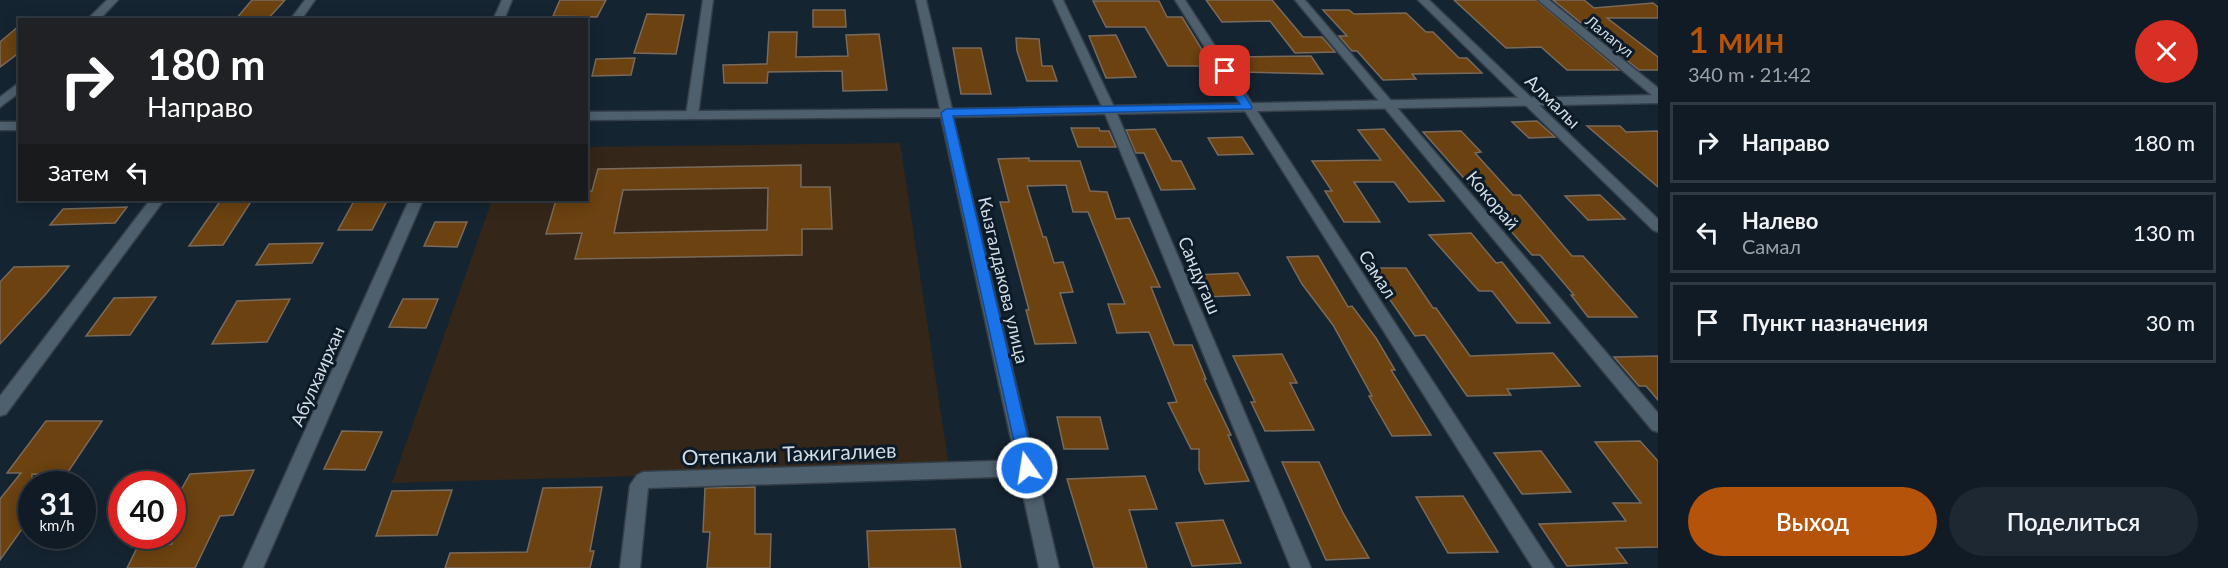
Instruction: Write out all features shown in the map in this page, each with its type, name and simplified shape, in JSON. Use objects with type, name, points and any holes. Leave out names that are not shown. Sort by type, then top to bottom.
[{"type":"street","points":[[94,18],[113,0]]},
{"type":"street","points":[[296,18],[310,0]]},
{"type":"street","points":[[499,18],[507,0]]},
{"type":"street","points":[[692,115],[708,0]]},
{"type":"street","name":"Кызгалдакова улица","points":[[921,0],[1049,568]]},
{"type":"street","name":"Сандугаш","points":[[1058,0],[1109,109],[1301,568]]},
{"type":"street","name":"Самал","points":[[1180,0],[1545,568]]},
{"type":"street","name":"Кокорай","points":[[1299,0],[1658,425]]},
{"type":"street","name":"Алмалы","points":[[1423,0],[1658,227]]},
{"type":"street","name":"Лалагул","points":[[1543,0],[1658,96]]},
{"type":"street","points":[[0,103],[18,87]]},
{"type":"street","points":[[588,116],[946,113],[1527,101],[1658,96]]},
{"type":"street","points":[[0,126],[18,126]]},
{"type":"street","points":[[0,409],[156,201]]},
{"type":"street","name":"Абулхаирхан","points":[[253,568],[416,201]]},
{"type":"street","name":"Отепкали Тажигалиев","points":[[630,568],[639,484],[643,480],[1027,468]]},
{"type":"shaded area","points":[[900,143],[949,467],[392,483],[492,201],[588,201],[588,147]]},
{"type":"building","points":[[252,0],[285,0],[269,18],[237,18]]},
{"type":"building","points":[[560,0],[606,0],[597,17],[553,16]]},
{"type":"building","points":[[1206,0],[1272,0],[1303,37],[1322,37],[1335,52],[1295,53],[1270,21],[1222,22]]},
{"type":"building","points":[[1454,0],[1536,0],[1619,70],[1567,70],[1541,47],[1506,48]]},
{"type":"building","points":[[1553,0],[1584,0],[1594,8],[1653,3],[1658,7],[1658,18],[1607,18],[1658,57],[1658,70],[1639,70]]},
{"type":"building","points":[[1093,1],[1159,1],[1167,17],[1182,17],[1212,66],[1168,66],[1145,27],[1106,27]]},
{"type":"building","points":[[813,10],[845,10],[846,27],[813,27]]},
{"type":"building","points":[[1323,10],[1349,10],[1354,14],[1406,13],[1426,32],[1433,32],[1459,58],[1467,58],[1482,73],[1412,74],[1416,79],[1383,80],[1357,51],[1352,51],[1339,36],[1347,36]]},
{"type":"building","points":[[647,14],[684,15],[676,54],[634,53]]},
{"type":"building","points":[[18,27],[18,54],[0,67],[0,42]]},
{"type":"building","points":[[769,32],[797,32],[796,57],[848,56],[846,35],[879,34],[887,90],[843,91],[842,71],[768,72],[767,83],[724,83],[723,65],[767,64]]},
{"type":"building","points":[[1116,35],[1136,77],[1106,78],[1089,36]]},
{"type":"building","points":[[1016,38],[1039,39],[1042,66],[1052,66],[1057,81],[1027,81],[1017,51]]},
{"type":"building","points":[[953,48],[981,48],[991,94],[961,94]]},
{"type":"building","points":[[1311,56],[1323,74],[1243,72],[1233,57]]},
{"type":"building","points":[[635,58],[631,75],[592,76],[596,59]]},
{"type":"building","points":[[1537,121],[1555,137],[1529,138],[1512,122]]},
{"type":"building","points":[[1587,126],[1620,126],[1626,132],[1658,131],[1658,187]]},
{"type":"building","points":[[1071,128],[1099,128],[1100,131],[1109,131],[1116,147],[1078,147]]},
{"type":"building","points":[[1155,129],[1172,161],[1181,161],[1195,189],[1161,190],[1144,153],[1136,153],[1126,130]]},
{"type":"building","points":[[1384,129],[1444,201],[1409,202],[1394,182],[1354,182],[1380,222],[1344,222],[1325,191],[1332,191],[1312,161],[1381,160],[1358,130]]},
{"type":"building","points":[[1461,131],[1481,152],[1475,153],[1513,195],[1520,195],[1572,256],[1583,256],[1637,317],[1588,317],[1571,295],[1574,295],[1540,255],[1532,255],[1423,132]]},
{"type":"building","points":[[1242,137],[1253,154],[1218,155],[1208,138]]},
{"type":"building","points":[[1029,158],[1029,161],[1080,161],[1090,191],[1107,192],[1116,219],[1129,218],[1160,287],[1151,287],[1174,345],[1192,345],[1206,379],[1204,379],[1231,435],[1228,435],[1249,481],[1205,484],[1199,470],[1199,449],[1191,449],[1168,403],[1177,402],[1149,332],[1117,333],[1108,304],[1125,304],[1088,212],[1073,212],[1066,185],[1027,186],[1054,263],[1063,262],[1073,292],[1060,293],[1076,343],[1035,344],[1026,310],[1029,310],[1000,202],[1009,202],[998,159]]},
{"type":"building","points":[[801,165],[801,187],[830,187],[832,229],[802,229],[802,255],[575,259],[582,233],[546,234],[556,201],[588,201],[588,191],[592,191],[598,169]],"holes":[[[768,188],[767,230],[614,233],[623,190]]]},
{"type":"building","points":[[1600,195],[1625,219],[1588,220],[1565,196]]},
{"type":"building","points":[[220,201],[251,201],[223,245],[189,246]]},
{"type":"building","points":[[354,201],[387,201],[372,230],[338,230]]},
{"type":"building","points":[[127,207],[115,223],[50,225],[63,209]]},
{"type":"building","points":[[435,222],[467,222],[457,247],[424,246]]},
{"type":"building","points":[[1471,233],[1496,263],[1502,262],[1550,323],[1517,323],[1492,291],[1479,291],[1429,235]]},
{"type":"building","points":[[323,243],[312,263],[256,265],[269,244]]},
{"type":"building","points":[[1318,256],[1348,307],[1352,306],[1376,338],[1395,370],[1391,370],[1431,435],[1392,436],[1333,325],[1302,284],[1287,257]]},
{"type":"building","points":[[69,266],[0,344],[0,282],[14,267]]},
{"type":"building","points":[[1368,268],[1406,268],[1470,356],[1553,353],[1580,386],[1507,389],[1511,395],[1467,396],[1425,335],[1415,336]]},
{"type":"building","points":[[1238,273],[1250,295],[1206,297],[1196,275]]},
{"type":"building","points":[[156,297],[130,335],[86,336],[114,298]]},
{"type":"building","points":[[290,299],[267,342],[212,344],[237,301]]},
{"type":"building","points":[[403,299],[438,299],[426,328],[389,327]]},
{"type":"building","points":[[1282,354],[1297,383],[1290,383],[1314,430],[1265,431],[1251,402],[1255,402],[1233,356]]},
{"type":"building","points":[[1658,356],[1658,400],[1646,386],[1639,386],[1614,357]]},
{"type":"building","points":[[1057,417],[1100,417],[1108,449],[1064,449]]},
{"type":"building","points":[[46,421],[102,421],[69,471],[7,473]]},
{"type":"building","points":[[342,431],[382,432],[365,470],[324,469]]},
{"type":"building","points":[[1640,441],[1658,461],[1658,547],[1616,548],[1627,563],[1567,566],[1539,524],[1626,521],[1613,503],[1641,503],[1595,442]]},
{"type":"building","points":[[1541,451],[1571,492],[1522,494],[1494,453]]},
{"type":"building","points":[[1282,462],[1319,462],[1343,513],[1369,558],[1326,560]]},
{"type":"building","points":[[254,470],[233,515],[220,516],[195,568],[127,568],[136,549],[186,549],[186,481],[190,474]]},
{"type":"building","points":[[1145,476],[1157,509],[1129,510],[1147,568],[1094,568],[1067,479]]},
{"type":"building","points":[[18,477],[18,535],[0,560],[0,499]]},
{"type":"building","points":[[602,487],[590,551],[594,551],[590,568],[445,568],[450,553],[527,552],[543,488]]},
{"type":"building","points":[[755,487],[755,534],[771,534],[770,568],[707,568],[710,532],[703,532],[705,488]]},
{"type":"building","points":[[452,490],[437,535],[376,536],[392,491]]},
{"type":"building","points":[[1463,496],[1498,552],[1448,553],[1416,497]]},
{"type":"building","points":[[1223,520],[1241,563],[1192,566],[1176,523]]},
{"type":"building","points":[[955,529],[961,568],[869,568],[867,531]]},
{"type":"route","points":[[1027,468],[946,113],[1247,107],[1225,71]]}]
